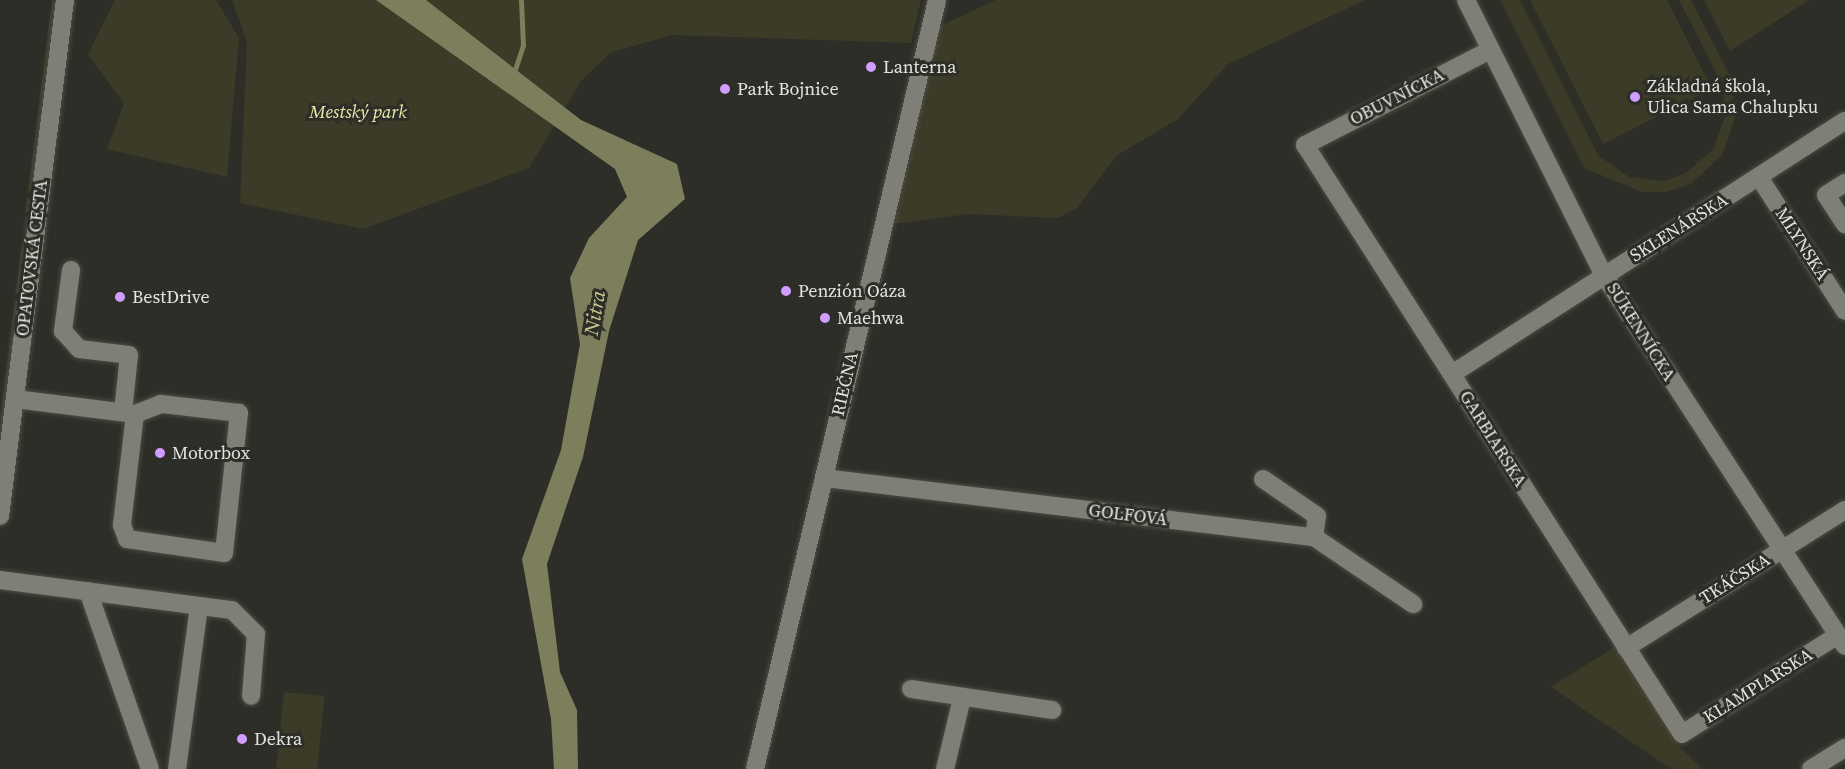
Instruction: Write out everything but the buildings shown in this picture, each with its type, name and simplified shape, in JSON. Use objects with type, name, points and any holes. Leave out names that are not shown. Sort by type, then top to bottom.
[{"type":"street","name":"OPATOVSKÁ CESTA","points":[[0,516],[65,0]]},
{"type":"street","name":"RIEČNA","points":[[755,769],[936,0]]},
{"type":"street","name":"SÚKENNÍCKA","points":[[1466,0],[1604,275],[1840,642]]},
{"type":"street","name":"OBUVNÍCKA","points":[[1305,145],[1490,50]]},
{"type":"street","name":"SKLENÁRSKA","points":[[1452,374],[1845,121]]},
{"type":"street","name":"GARBIARSKA","points":[[1305,145],[1682,734]]},
{"type":"street","name":"MLYNSKÁ","points":[[1759,177],[1845,311]]},
{"type":"street","points":[[1845,183],[1826,195],[1845,224]]},
{"type":"street","points":[[15,399],[129,413],[161,404],[240,413],[224,553],[128,539],[122,525],[129,413],[129,355],[79,349],[63,331],[71,270]]},
{"type":"street","name":"GOLFOVÁ","points":[[824,478],[1314,537],[1413,603]]},
{"type":"street","points":[[1263,479],[1317,516],[1314,537]]},
{"type":"street","name":"TKÁČSKA","points":[[1626,648],[1845,510]]},
{"type":"street","points":[[0,580],[232,610],[256,634],[251,696]]},
{"type":"street","points":[[88,591],[150,769]]},
{"type":"street","points":[[177,769],[199,606]]},
{"type":"street","name":"KLAMPIARSKA","points":[[1682,734],[1840,642]]},
{"type":"street","points":[[911,689],[1053,710]]},
{"type":"street","points":[[945,769],[962,698]]},
{"type":"street","points":[[1811,769],[1845,748]]},
{"type":"green space","points":[[52,0],[56,0],[30,211],[25,214]]},
{"type":"green space","points":[[115,0],[216,0],[239,38],[227,177],[107,149],[124,104],[88,54]]},
{"type":"green space","name":"Mestský park","points":[[232,0],[921,0],[911,43],[671,35],[610,53],[581,81],[529,168],[363,229],[240,203],[247,42]]},
{"type":"green space","points":[[996,0],[1365,0],[1228,64],[1178,119],[1116,156],[1077,208],[1058,218],[968,214],[894,224],[940,26]]},
{"type":"green space","points":[[1500,0],[1520,0],[1598,155],[1629,177],[1664,181],[1684,174],[1713,150],[1726,114],[1722,84],[1679,0],[1691,0],[1731,78],[1736,115],[1722,155],[1691,184],[1666,192],[1642,192],[1584,168]]},
{"type":"green space","points":[[1530,0],[1667,0],[1712,89],[1603,144]]},
{"type":"green space","points":[[1704,0],[1809,0],[1730,51]]},
{"type":"green space","points":[[23,235],[27,235],[0,454],[0,419]]},
{"type":"green space","points":[[1616,646],[1680,747],[1702,769],[1671,769],[1551,687]]},
{"type":"green space","points":[[284,692],[325,696],[317,769],[276,769]]},
{"type":"water","name":"Nitra","points":[[376,0],[426,0],[581,120],[677,164],[685,199],[638,240],[609,331],[583,457],[547,564],[560,672],[577,710],[578,769],[554,769],[551,719],[522,559],[561,450],[580,344],[570,278],[589,238],[627,197],[615,169]]},
{"type":"waterway","points":[[514,73],[523,46],[521,0]]},
{"type":"place","name":"Lanterna","points":[[871,67]]},
{"type":"place","name":"Park Bojnice","points":[[725,89]]},
{"type":"place","name":"Základná škola, Ulica Sama Chalupku","points":[[1635,97]]},
{"type":"place","name":"Penzión Oáza","points":[[786,291]]},
{"type":"place","name":"BestDrive","points":[[120,297]]},
{"type":"place","name":"Maehwa","points":[[825,318]]},
{"type":"place","name":"Motorbox","points":[[160,453]]},
{"type":"place","name":"Dekra","points":[[242,739]]}]
